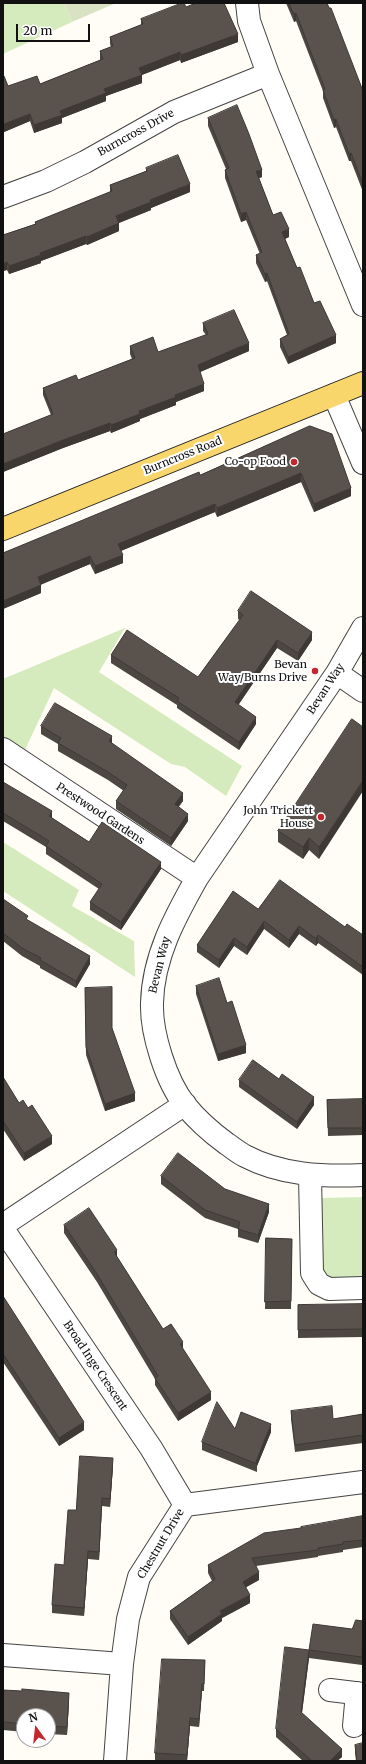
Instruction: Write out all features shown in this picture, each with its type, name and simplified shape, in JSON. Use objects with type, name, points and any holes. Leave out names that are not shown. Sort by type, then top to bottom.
[{"type":"main road","name":"Burncross Road","points":[[3,530],[363,383]]},
{"type":"street","points":[[247,3],[248,21],[268,74],[363,305]]},
{"type":"street","name":"Burncross Drive","points":[[4,193],[59,175],[174,112],[268,74]]},
{"type":"street","points":[[334,395],[363,463]]},
{"type":"street","name":"Bevan Way","points":[[363,628],[337,673],[197,878],[166,936],[156,975],[152,1003],[154,1034],[166,1071],[185,1104],[210,1131],[244,1156],[272,1167],[310,1176],[363,1175]]},
{"type":"street","points":[[337,673],[363,691]]},
{"type":"street","name":"Prestwood Gardens","points":[[3,749],[197,878]]},
{"type":"street","points":[[3,1225],[185,1104]]},
{"type":"street","points":[[310,1176],[312,1272],[319,1284],[329,1289],[363,1288]]},
{"type":"street","name":"Broad Inge Crescent","points":[[3,1229],[150,1448],[184,1505]]},
{"type":"street","name":"Chestnut Drive","points":[[115,1761],[122,1664],[128,1619],[140,1577],[184,1505],[363,1482]]},
{"type":"street","points":[[3,1655],[122,1664]]},
{"type":"street","points":[[330,1690],[360,1694],[354,1726]]},
{"type":"green space","points":[[3,3],[64,3],[72,22],[3,54]]},
{"type":"green space","points":[[64,3],[116,3],[72,22]]},
{"type":"green space","points":[[125,628],[99,672],[242,766],[226,796],[185,767],[171,764],[54,688],[23,754],[3,740],[3,679]]},
{"type":"green space","points":[[3,842],[79,890],[72,906],[134,941],[135,977],[3,891]]},
{"type":"green space","points":[[363,1197],[363,1282],[331,1283],[319,1271],[319,1198]]},
{"type":"building","points":[[184,3],[186,7],[196,3],[224,3],[238,34],[181,55],[180,52],[139,68],[142,75],[104,89],[106,93],[60,111],[62,115],[34,125],[30,114],[4,124],[3,123],[4,76],[8,86],[37,76],[40,84],[103,59],[100,51],[113,46],[110,37],[143,24],[141,19]]},
{"type":"building","points":[[289,3],[327,3],[329,8],[331,8],[363,91],[363,184],[351,153],[349,154],[336,119],[334,120],[323,90],[325,89],[296,13],[294,14]]},
{"type":"building","points":[[237,105],[262,170],[256,171],[273,215],[281,212],[289,229],[282,232],[297,268],[300,267],[314,303],[320,301],[336,335],[288,357],[280,339],[289,334],[267,273],[265,274],[256,255],[262,252],[246,212],[241,214],[225,170],[229,168],[208,118]]},
{"type":"building","points":[[178,155],[190,184],[116,216],[119,223],[87,237],[86,236],[40,253],[41,255],[9,266],[7,262],[3,264],[3,235],[36,224],[35,222],[112,191],[110,185],[147,171],[146,168]]},
{"type":"building","points":[[234,310],[249,343],[198,365],[204,384],[175,395],[176,397],[139,411],[140,414],[63,440],[3,464],[3,434],[53,414],[43,388],[76,375],[78,380],[135,358],[130,346],[153,337],[158,352],[208,334],[203,323]]},
{"type":"building","points":[[310,426],[332,434],[351,488],[314,504],[301,473],[217,508],[215,504],[118,544],[123,555],[95,566],[90,556],[38,577],[41,585],[3,601],[3,553],[199,472],[200,475]]},
{"type":"building","points":[[251,591],[312,632],[298,653],[277,640],[235,702],[256,717],[239,742],[177,701],[179,698],[111,655],[127,630],[198,677],[243,615],[238,611]]},
{"type":"building","points":[[55,703],[112,736],[109,741],[183,793],[175,804],[188,814],[171,838],[116,801],[127,785],[108,772],[58,743],[61,738],[41,726]]},
{"type":"building","name":"John Trickett House","points":[[352,719],[363,727],[363,780],[319,847],[309,838],[303,847],[278,831]]},
{"type":"building","points":[[3,782],[52,811],[49,816],[89,842],[102,822],[161,862],[121,922],[90,902],[102,884],[46,846],[49,841],[3,813]]},
{"type":"building","points":[[280,880],[345,927],[347,924],[363,935],[363,967],[318,935],[316,939],[299,926],[289,940],[264,921],[247,947],[234,938],[219,960],[197,945],[233,891],[258,909]]},
{"type":"building","points":[[3,899],[28,916],[26,919],[90,956],[76,981],[40,960],[41,958],[22,948],[3,933]]},
{"type":"building","points":[[219,978],[227,1003],[232,1001],[246,1045],[218,1054],[196,986]]},
{"type":"building","points":[[112,987],[112,1028],[135,1093],[105,1104],[86,1047],[85,988]]},
{"type":"building","points":[[253,1060],[279,1079],[282,1074],[314,1097],[297,1122],[239,1080]]},
{"type":"building","points":[[3,1077],[19,1103],[23,1100],[28,1108],[32,1105],[52,1136],[24,1153],[3,1121]]},
{"type":"building","points":[[363,1099],[363,1128],[328,1128],[327,1100]]},
{"type":"building","points":[[178,1153],[225,1189],[269,1204],[258,1235],[238,1229],[240,1222],[205,1210],[161,1176]]},
{"type":"building","points":[[89,1208],[117,1250],[114,1252],[163,1329],[171,1324],[183,1342],[180,1344],[211,1392],[178,1413],[155,1378],[158,1376],[97,1274],[64,1225]]},
{"type":"building","points":[[266,1238],[292,1239],[291,1301],[265,1302]]},
{"type":"building","points":[[3,1296],[84,1422],[59,1438],[3,1354]]},
{"type":"building","points":[[363,1304],[363,1329],[298,1330],[298,1305]]},
{"type":"building","points":[[217,1402],[235,1429],[241,1412],[271,1424],[256,1462],[257,1464],[202,1442]]},
{"type":"building","points":[[332,1406],[333,1419],[363,1414],[363,1435],[295,1445],[291,1411]]},
{"type":"building","points":[[80,1456],[113,1458],[110,1499],[102,1498],[99,1552],[88,1551],[84,1608],[52,1605],[55,1564],[64,1565],[68,1510],[76,1510]]},
{"type":"building","points":[[363,1516],[363,1540],[343,1542],[343,1544],[318,1548],[318,1550],[252,1558],[259,1572],[243,1582],[250,1595],[220,1611],[222,1614],[188,1637],[170,1611],[215,1579],[208,1565],[264,1533],[301,1528]]},
{"type":"building","points":[[356,1620],[363,1621],[362,1657],[309,1650],[313,1624],[352,1629]]},
{"type":"building","points":[[285,1647],[309,1650],[301,1712],[342,1749],[330,1761],[312,1761],[276,1729]]},
{"type":"building","points":[[162,1659],[205,1660],[204,1684],[202,1684],[199,1719],[190,1718],[187,1755],[155,1753]]},
{"type":"building","points":[[22,1689],[69,1693],[67,1727],[56,1726],[56,1708],[16,1708],[16,1723],[3,1722],[3,1690],[22,1691]]},
{"type":"building","points":[[363,1743],[363,1761],[357,1761],[355,1745]]},
{"type":"place","name":"Co-op Food","points":[[294,462]]},
{"type":"place","name":"Bevan Way/Burns Drive","points":[[315,671]]},
{"type":"place","name":"John Trickett House","points":[[321,817]]}]
